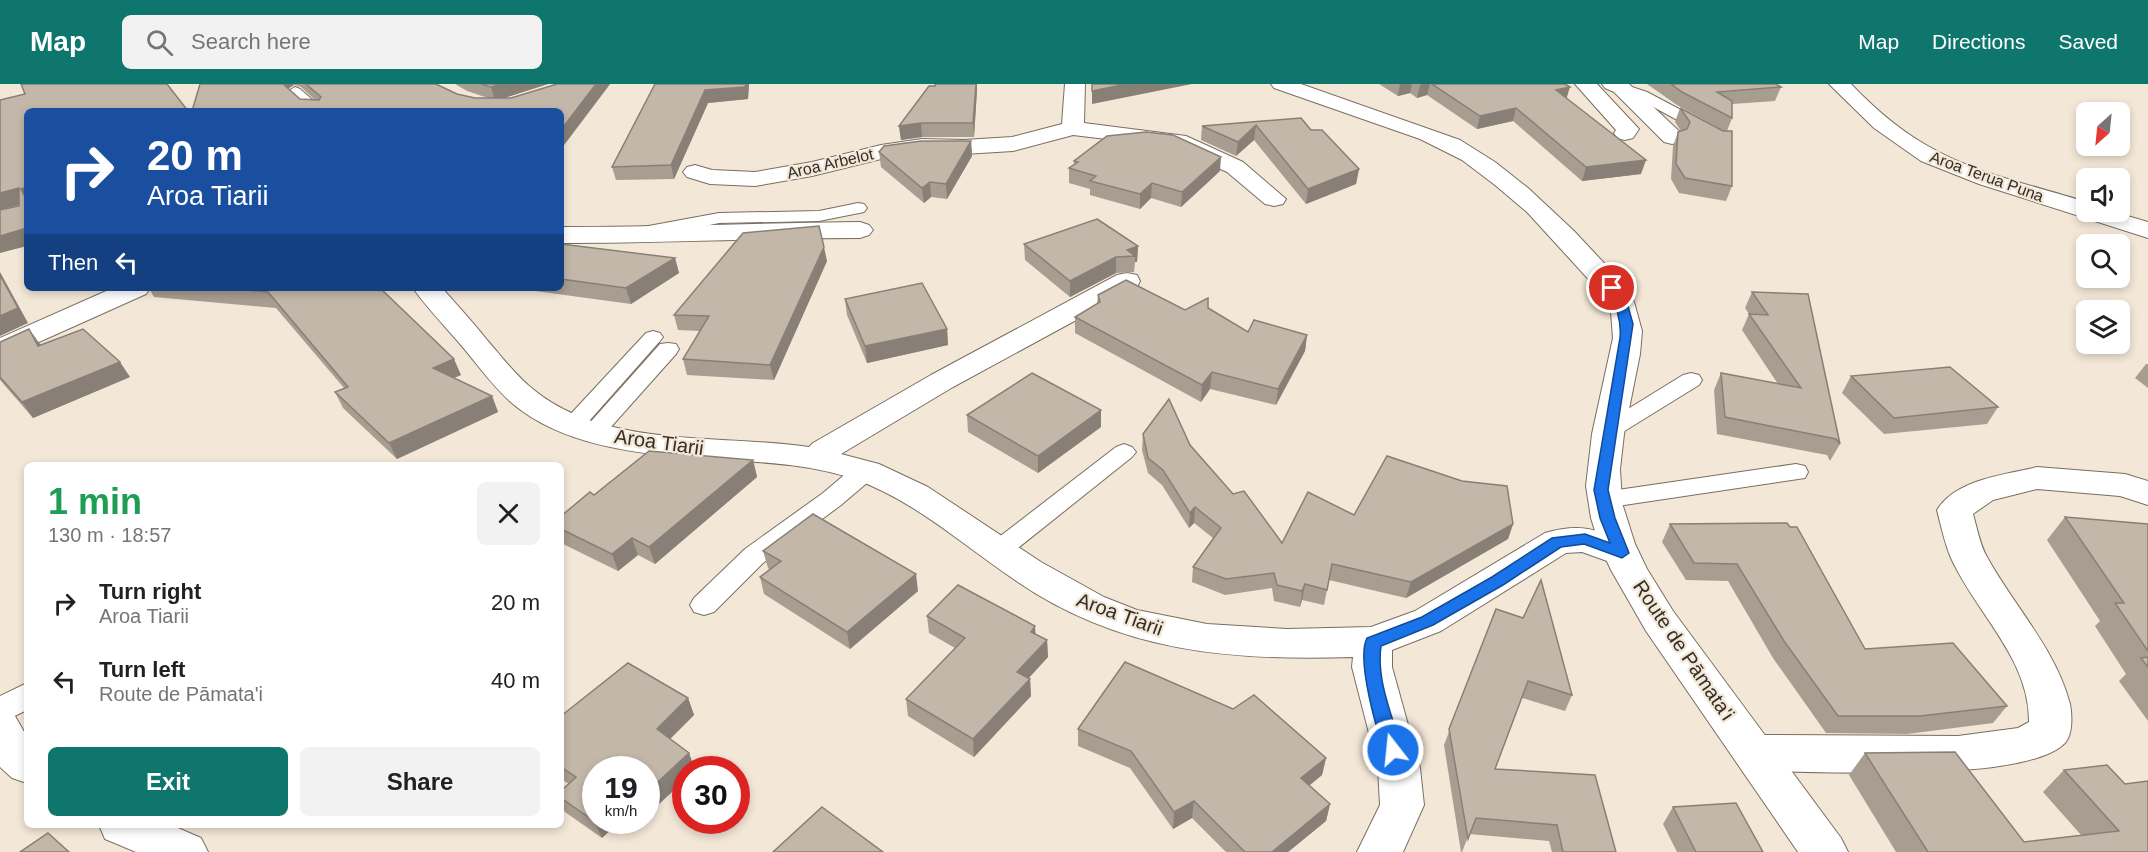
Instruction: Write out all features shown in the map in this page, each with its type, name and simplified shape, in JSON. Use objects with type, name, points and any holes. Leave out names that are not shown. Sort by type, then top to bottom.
[{"type":"street","points":[[1073,128],[1075,84]]},
{"type":"street","name":"Route de Pāmata'i","points":[[1281,84],[1366,111],[1450,144],[1504,182],[1564,236],[1612,288],[1622,306],[1627,324],[1626,353],[1610,430],[1601,490],[1608,518],[1622,553],[1673,639],[1825,852]]},
{"type":"street","points":[[1585,84],[1628,129],[1625,133]]},
{"type":"street","name":"Aroa Terua Puna","points":[[1839,84],[1883,124],[1927,156],[2018,190],[2076,207]]},
{"type":"street","points":[[1617,86],[1672,137]]},
{"type":"street","name":"Aroa Arbelot","points":[[695,172],[710,177],[756,179],[812,169],[892,150],[922,146],[964,147],[1013,144],[1073,128],[1178,141],[1235,167],[1274,199]]},
{"type":"street","points":[[564,235],[773,230],[859,219]]},
{"type":"street","name":"Aroa Terua Puna","points":[[2123,222],[2148,230]]},
{"type":"street","points":[[817,460],[824,450],[942,381],[1127,281]]},
{"type":"street","points":[[0,349],[129,291]]},
{"type":"street","name":"Aroa Tiarii","points":[[430,291],[511,386],[532,404],[584,428],[659,444],[817,460],[865,471],[923,498],[1049,585],[1093,609],[1148,629],[1207,640],[1260,645],[1373,642],[1428,621],[1498,581],[1558,542],[1585,539],[1622,553]]},
{"type":"street","points":[[1755,753],[1959,754],[2025,745],[2050,731],[2050,706],[2040,675],[2022,641],[1969,558],[1954,510],[1982,492],[2037,478],[2125,485],[2148,494]]},
{"type":"street","points":[[2104,482],[2148,519]]},
{"type":"street","points":[[1373,642],[1372,667],[1399,768],[1402,805],[1380,852]]},
{"type":"street","points":[[129,828],[185,852]]},
{"type":"lane","points":[[1617,86],[1642,95],[1717,136]]},
{"type":"lane","points":[[295,92],[314,108]]},
{"type":"lane","name":"Aroa Tiarii","points":[[584,428],[660,343]]},
{"type":"lane","points":[[1610,430],[1691,380]]},
{"type":"lane","points":[[999,550],[1124,452]]},
{"type":"lane","points":[[704,605],[754,556],[825,505],[865,471]]},
{"type":"lane","points":[[1604,500],[1796,472]]},
{"type":"lane","points":[[13,736],[24,704]]},
{"type":"building","points":[[21,84],[167,84],[186,108],[24,108],[24,188],[21,189],[24,195],[24,229],[0,236],[0,210],[19,206],[19,188],[0,193],[0,100],[25,94]]},
{"type":"building","points":[[200,84],[283,84],[300,99],[319,100],[321,97],[306,84],[436,84],[457,94],[475,98],[511,98],[557,84],[596,84],[564,126],[564,108],[193,108]]},
{"type":"building","points":[[481,84],[501,84],[491,87]]},
{"type":"building","points":[[655,84],[746,84],[745,87],[705,90],[671,165],[612,167]]},
{"type":"building","points":[[935,84],[976,84],[973,123],[921,123],[899,126],[929,86],[935,86]]},
{"type":"building","points":[[1092,84],[1126,84],[1092,91]]},
{"type":"building","points":[[1432,84],[1565,84],[1570,87],[1556,90],[1646,160],[1586,167],[1516,108],[1480,116]]},
{"type":"building","points":[[1671,84],[1776,84],[1781,87],[1717,92],[1732,101],[1732,118]]},
{"type":"building","points":[[1680,108],[1723,131],[1732,131],[1732,186],[1685,178],[1676,164],[1678,132],[1687,129],[1690,122]]},
{"type":"building","points":[[1301,118],[1311,130],[1322,130],[1359,169],[1308,189],[1256,125],[1238,142],[1202,126]]},
{"type":"building","points":[[1146,132],[1173,135],[1221,157],[1182,192],[1152,183],[1140,194],[1090,181],[1096,176],[1069,168],[1078,162],[1074,161],[1107,136]]},
{"type":"building","points":[[921,141],[971,141],[946,184],[930,182],[922,188],[879,152],[884,146]]},
{"type":"building","points":[[1097,219],[1138,246],[1127,250],[1135,256],[1116,257],[1070,281],[1024,244]]},
{"type":"building","points":[[819,226],[824,247],[770,365],[683,359],[709,316],[674,315],[743,233]]},
{"type":"building","points":[[564,244],[675,258],[626,288],[564,279]]},
{"type":"building","points":[[0,275],[18,308],[0,316]]},
{"type":"building","points":[[1126,280],[1185,310],[1208,298],[1208,308],[1248,332],[1254,320],[1307,335],[1278,389],[1212,372],[1202,385],[1075,317],[1100,302],[1098,295]]},
{"type":"building","points":[[922,283],[947,329],[865,346],[845,299]]},
{"type":"building","points":[[256,291],[383,291],[454,359],[433,368],[492,396],[389,443],[335,392],[348,387],[268,292]]},
{"type":"building","points":[[1752,292],[1808,294],[1840,444],[1836,439],[1725,417],[1721,373],[1801,388],[1749,314],[1768,315]]},
{"type":"building","points":[[29,329],[38,346],[83,329],[120,362],[22,402],[0,377],[0,342]]},
{"type":"building","points":[[1950,367],[1998,407],[1894,418],[1851,376]]},
{"type":"building","points":[[1032,373],[1101,410],[1038,456],[967,415]]},
{"type":"building","points":[[1169,399],[1190,445],[1233,494],[1244,491],[1282,543],[1308,492],[1354,515],[1387,456],[1462,481],[1507,486],[1513,524],[1411,582],[1332,564],[1327,590],[1305,584],[1302,591],[1277,585],[1274,573],[1226,579],[1193,567],[1221,528],[1195,507],[1190,513],[1163,470],[1148,458],[1143,434]]},
{"type":"building","points":[[649,451],[753,460],[649,547],[632,538],[612,554],[564,530],[564,514],[590,492],[594,495]]},
{"type":"building","points":[[813,514],[916,574],[847,632],[760,577],[781,561],[763,551]]},
{"type":"building","points":[[2065,517],[2148,524],[2148,651],[2115,603],[2124,603]]},
{"type":"building","points":[[1787,523],[1790,527],[1797,527],[1865,649],[1953,643],[2007,706],[1920,716],[1838,716],[1784,641],[1737,564],[1694,563],[1670,524]]},
{"type":"building","points":[[1541,580],[1572,695],[1528,681],[1495,769],[1595,775],[1616,852],[1563,852],[1557,825],[1476,818],[1468,839],[1449,729],[1496,609],[1523,618]]},
{"type":"building","points":[[958,585],[1035,626],[1031,632],[1047,640],[1017,672],[1030,679],[973,739],[906,699],[965,638],[927,616]]},
{"type":"building","points":[[2148,657],[2148,667],[2141,658]]},
{"type":"building","points":[[1125,662],[1233,709],[1254,695],[1326,758],[1301,778],[1330,804],[1272,852],[1245,852],[1194,801],[1174,812],[1131,751],[1078,729]]},
{"type":"building","points":[[628,663],[688,698],[657,729],[689,753],[686,756],[672,756],[672,769],[660,780],[660,756],[582,756],[582,813],[564,800],[564,788],[576,777],[564,769],[564,714]]},
{"type":"building","points":[[1955,752],[2024,842],[2119,831],[2064,770],[2107,765],[2125,784],[2148,781],[2148,852],[1928,852],[1865,753]]},
{"type":"building","points":[[1736,803],[1763,852],[1696,852],[1673,807]]},
{"type":"building","points":[[822,807],[883,852],[773,852]]},
{"type":"building","points":[[48,833],[69,852],[20,852]]},
{"type":"route","points":[[1393,750],[1375,686],[1371,659],[1373,642],[1428,621],[1498,581],[1558,542],[1585,539],[1622,553],[1608,518],[1601,490],[1616,393],[1626,353],[1627,324],[1622,306],[1612,288]]}]
